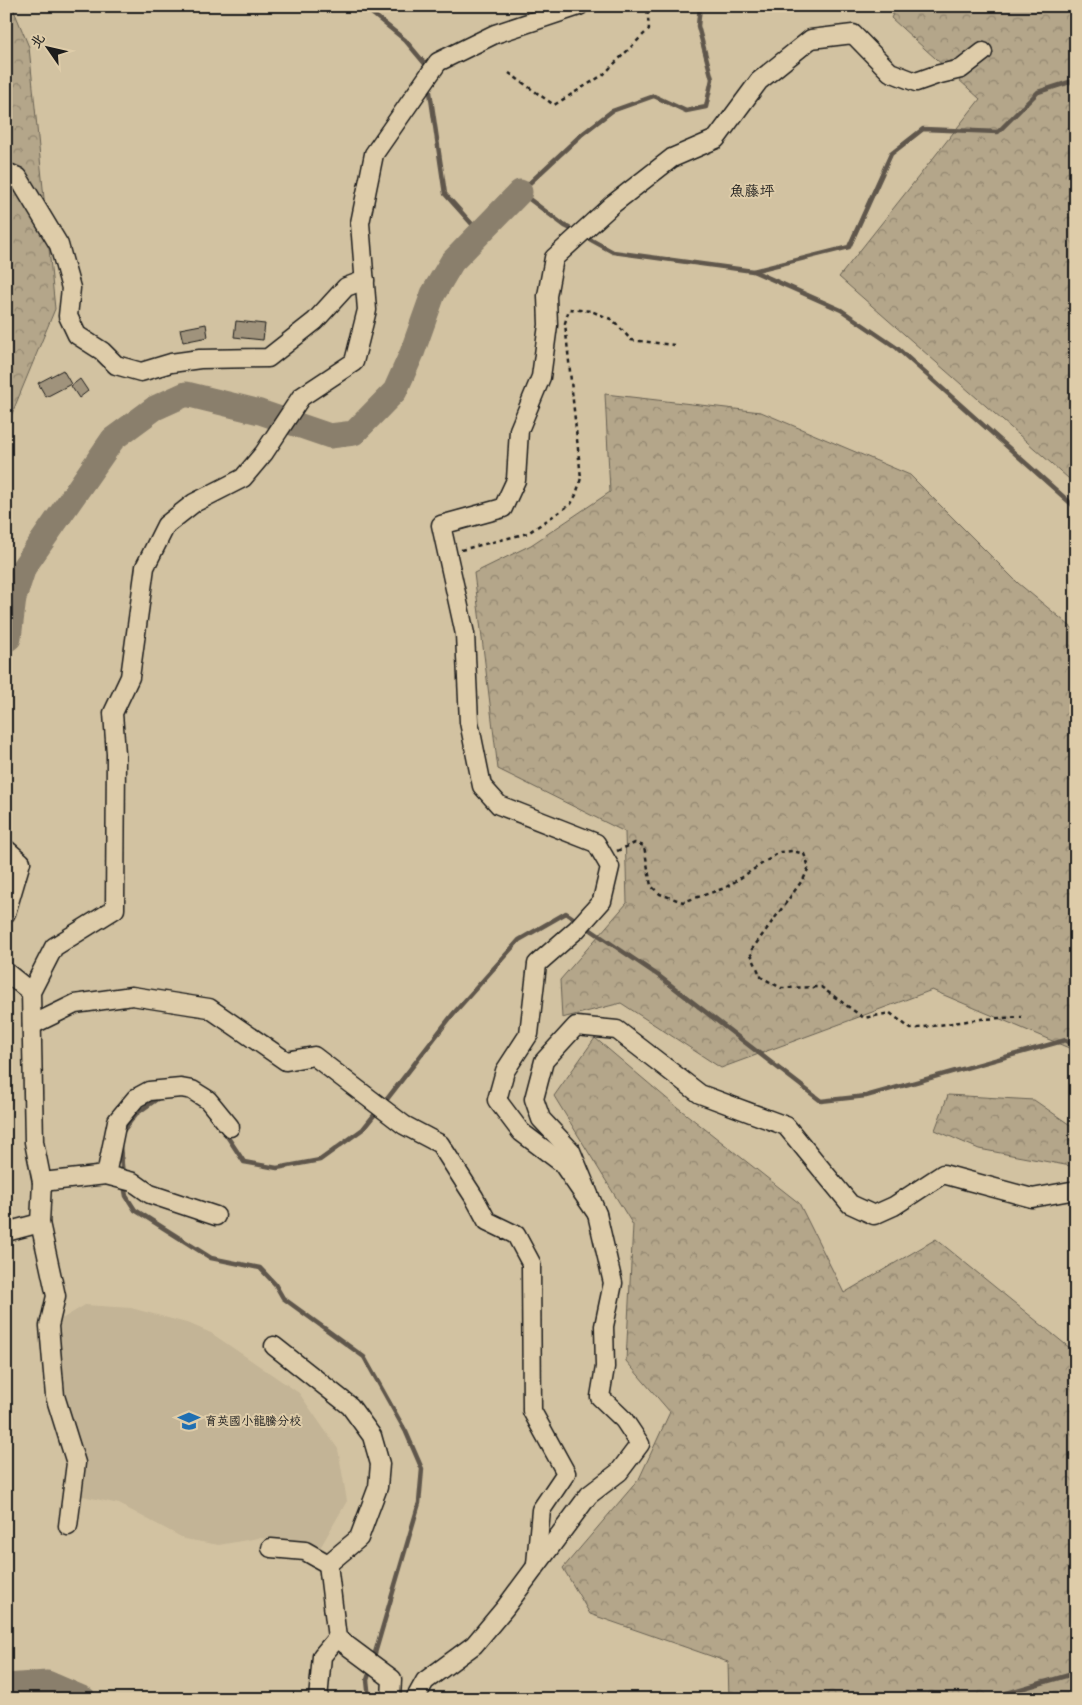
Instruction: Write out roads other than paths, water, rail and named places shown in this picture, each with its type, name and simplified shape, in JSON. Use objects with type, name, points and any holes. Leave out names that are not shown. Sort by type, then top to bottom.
[{"type":"street","points":[[68,1526],[76,1463],[55,1396],[49,1326],[56,1296],[40,1223],[42,1182],[34,1142],[31,992],[54,946],[115,909],[116,754],[113,714],[130,677],[145,567],[166,526],[194,503],[243,478],[264,453],[301,397],[354,362],[367,310],[360,223],[374,154],[438,62],[495,34],[579,6]]},
{"type":"street","points":[[597,1214],[562,1163],[521,1132],[497,1100],[505,1071],[529,1034],[536,964],[577,929],[602,900],[610,867],[596,843],[499,805],[482,786],[469,722],[465,634],[441,524],[504,508],[516,480],[520,430],[541,377],[548,325],[546,296],[554,258],[613,204],[672,158],[716,139],[759,81],[811,39],[854,34],[890,72],[916,82],[936,74],[961,69],[983,52]]},
{"type":"street","points":[[6,172],[18,177],[59,245],[71,288],[68,316],[77,335],[102,351],[116,365],[141,372],[171,363],[200,359],[268,358],[315,321],[346,287],[365,280]]},
{"type":"street","points":[[6,849],[20,862],[6,913]]},
{"type":"street","points":[[6,972],[31,992]]},
{"type":"street","points":[[32,1025],[75,1004],[132,996],[209,1008],[286,1061],[314,1056],[404,1125],[440,1144],[487,1221],[516,1235],[531,1263],[532,1411],[566,1472],[541,1510],[536,1564]]},
{"type":"street","points":[[415,1699],[425,1681],[474,1646],[505,1608],[589,1495],[619,1472],[640,1444],[624,1420],[600,1396],[605,1368],[604,1326],[613,1283],[597,1214],[571,1151],[541,1119],[534,1099],[544,1061],[576,1026],[616,1030],[700,1094],[786,1126],[850,1204],[874,1215],[894,1206],[943,1174],[1032,1198],[1076,1190]]},
{"type":"street","points":[[106,1175],[117,1121],[136,1098],[149,1091],[180,1088],[192,1090],[208,1100],[230,1127]]},
{"type":"street","points":[[42,1182],[106,1175],[133,1182],[150,1194],[216,1216]]},
{"type":"street","points":[[6,1232],[40,1223]]},
{"type":"street","points":[[274,1346],[350,1406],[372,1436],[380,1464],[378,1487],[359,1538],[328,1564]]},
{"type":"street","points":[[271,1548],[305,1551],[328,1564]]},
{"type":"street","points":[[328,1564],[337,1638],[392,1679],[392,1699]]},
{"type":"street","points":[[318,1699],[322,1656],[337,1638]]},
{"type":"waterway","points":[[363,6],[405,40],[426,65],[427,70]]},
{"type":"waterway","points":[[577,232],[565,226],[520,192],[581,135],[612,111],[654,96],[686,111],[706,107],[712,79],[698,26],[700,6]]},
{"type":"waterway","points":[[753,271],[849,247],[891,154],[923,129],[998,132],[1038,92],[1076,80]]},
{"type":"waterway","points":[[429,85],[445,194],[480,233]]},
{"type":"waterway","points":[[6,640],[9,638],[14,598],[24,567],[113,439],[155,408],[186,394],[260,412],[330,436],[354,433],[395,391],[412,353],[433,294],[452,262],[520,192]]},
{"type":"waterway","points":[[584,236],[613,252],[753,271],[841,310],[897,348],[1076,508]]},
{"type":"waterway","points":[[384,1103],[453,1014],[519,940],[566,913],[579,922]]},
{"type":"waterway","points":[[585,926],[659,976],[821,1101],[866,1096],[1066,1040],[1076,1048]]},
{"type":"waterway","points":[[121,1134],[136,1114],[160,1097]]},
{"type":"waterway","points":[[223,1130],[244,1162],[277,1168],[320,1160],[363,1129],[379,1109]]},
{"type":"waterway","points":[[120,1146],[123,1175]]},
{"type":"waterway","points":[[124,1185],[126,1196],[135,1210],[211,1258],[260,1268],[275,1284],[283,1298],[364,1357],[406,1432],[422,1469],[419,1503],[373,1660]]},
{"type":"waterway","points":[[369,1699],[367,1680],[371,1668]]},
{"type":"waterway","points":[[998,1699],[1007,1693],[1076,1673]]},
{"type":"waterway","points":[[6,1686],[47,1683],[84,1699]]},
{"type":"place","name":"育英國小龍騰分校","points":[[189,1421]]},
{"type":"district","name":"魚藤坪","points":[[752,191]]}]
